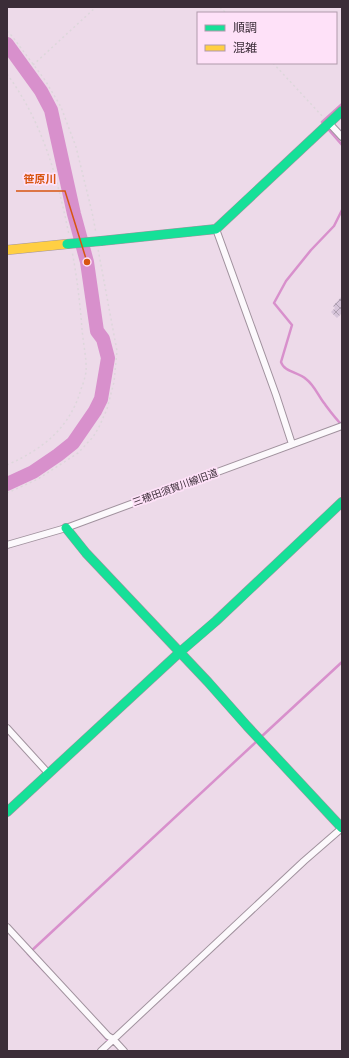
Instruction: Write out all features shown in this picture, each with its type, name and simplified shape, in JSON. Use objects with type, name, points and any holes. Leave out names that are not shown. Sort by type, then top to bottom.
[{"type":"street","points":[[7,250],[69,242],[216,228],[342,111]]},
{"type":"street","points":[[329,123],[342,138]]},
{"type":"street","points":[[216,228],[292,444]]},
{"type":"street","name":"三穂田須賀川線旧道","points":[[7,545],[66,528],[342,426]]},
{"type":"street","points":[[7,812],[180,652],[216,621],[342,502]]},
{"type":"street","points":[[66,528],[86,553],[180,652],[342,828],[304,861],[101,1051]]},
{"type":"street","points":[[7,728],[48,773]]},
{"type":"street","points":[[7,926],[108,1036],[124,1051]]},
{"type":"path","points":[[33,65],[96,7]]},
{"type":"path","points":[[7,31],[45,80],[61,107],[76,147],[98,240],[117,351],[114,382],[108,408],[93,437],[78,453],[38,479],[7,493]]},
{"type":"path","points":[[274,64],[329,123]]},
{"type":"path","points":[[7,74],[21,93],[48,149],[64,208],[81,307],[86,360],[86,372],[78,400],[65,424],[56,434],[28,454],[7,465]]},
{"type":"building","points":[[342,296],[342,315],[341,314],[337,318],[331,312],[335,308],[333,306]]},
{"type":"waterway","points":[[7,44],[41,91],[51,110],[74,214],[87,262],[97,331],[103,339],[108,358],[101,399],[95,411],[73,443],[33,472],[7,484]]},
{"type":"waterway","points":[[342,104],[322,122],[342,145]]},
{"type":"waterway","points":[[342,210],[334,226],[311,250],[286,281],[274,303],[292,325],[281,362],[285,368],[309,381],[330,412],[342,425]]},
{"type":"waterway","points":[[261,737],[342,662]]},
{"type":"waterway","points":[[45,972],[28,954],[257,741]]},
{"type":"waterway","points":[[98,1029],[110,1043]]},
{"type":"traffic: fast","points":[[101,241],[216,229],[342,111]]},
{"type":"traffic: fast","points":[[67,244],[101,241]]},
{"type":"traffic: fast","points":[[7,812],[180,652],[216,621],[342,502]]},
{"type":"traffic: fast","points":[[66,528],[86,553],[208,682],[342,828]]},
{"type":"traffic: slow","points":[[7,250],[67,244]]},
{"type":"place","name":"笹原川","points":[[87,262]]}]
